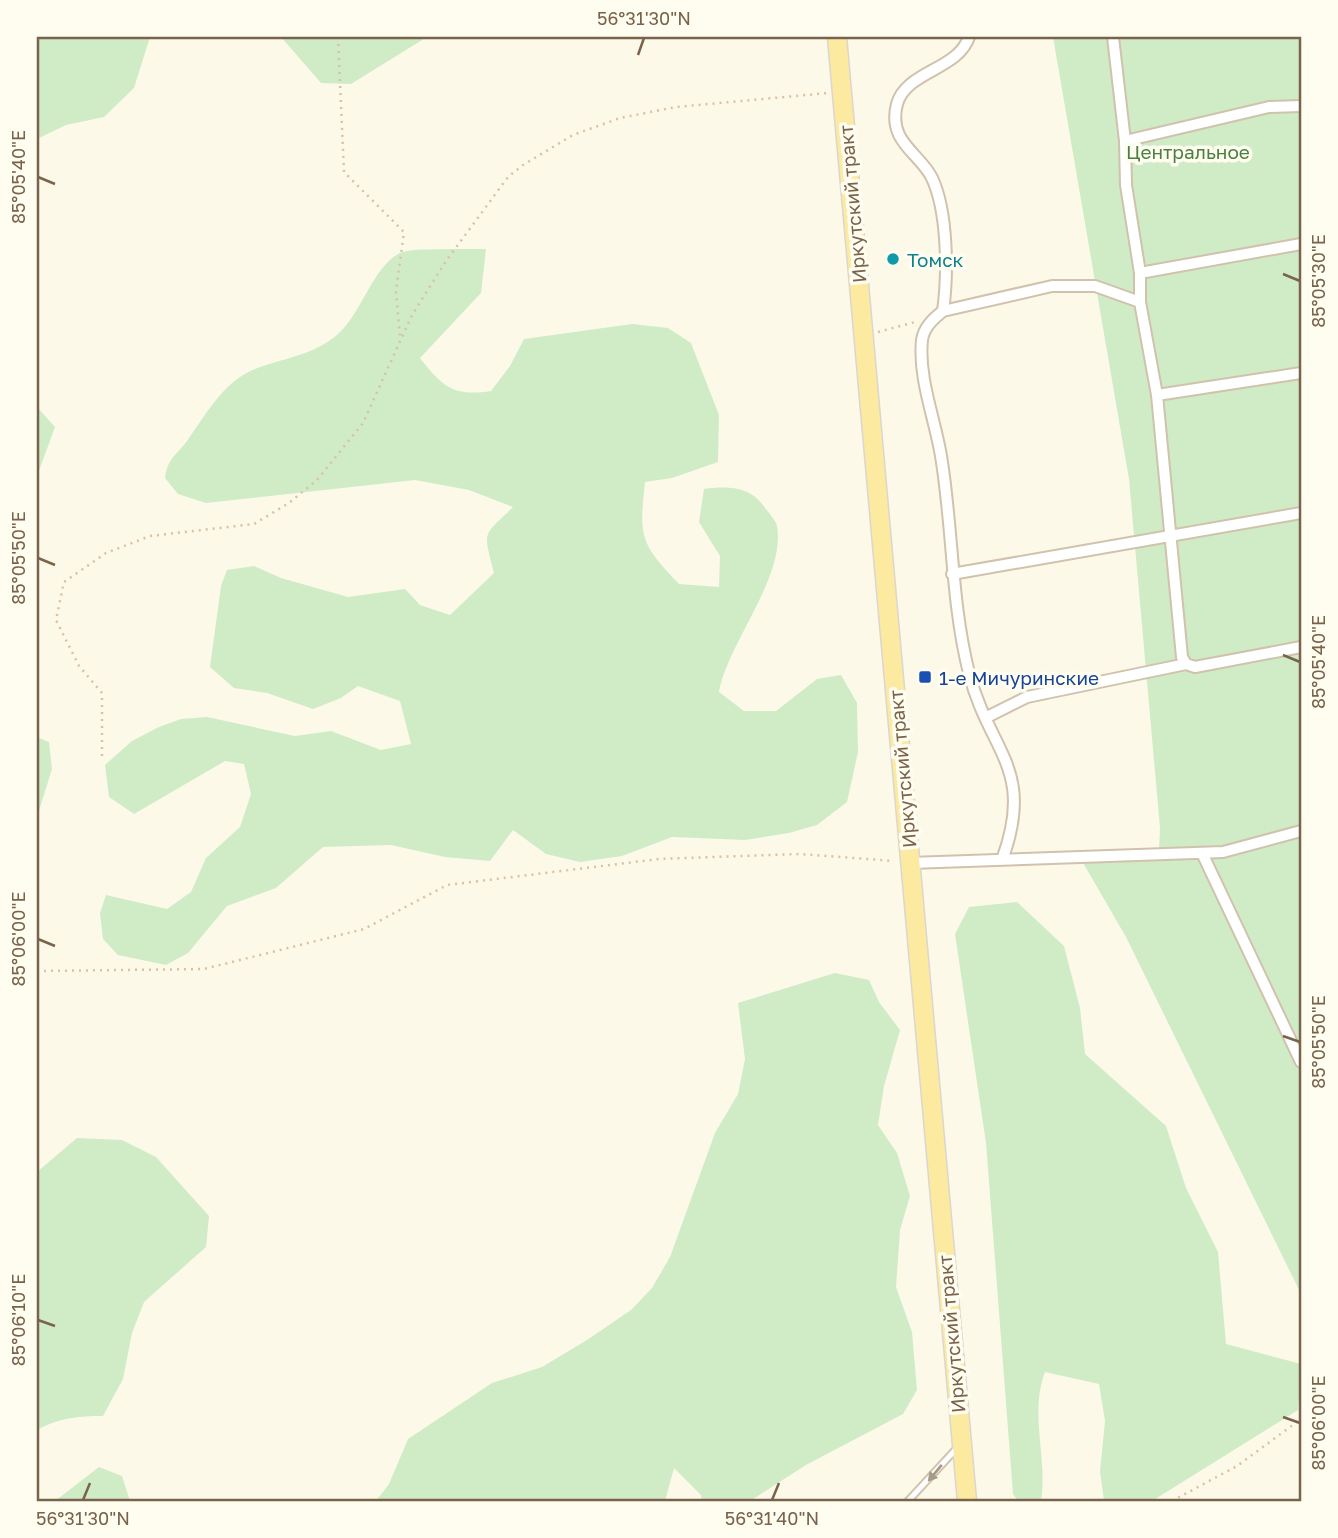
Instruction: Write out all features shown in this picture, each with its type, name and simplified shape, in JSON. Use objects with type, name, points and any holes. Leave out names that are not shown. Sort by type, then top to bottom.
[{"type":"main road","name":"Иркутский тракт","points":[[837,37],[967,1501]]},
{"type":"street","points":[[943,311],[946,287],[940,203],[932,176],[907,150],[897,127],[897,104],[906,87],[938,70],[967,45],[969,37]]},
{"type":"street","points":[[1113,37],[1125,141],[1126,185],[1140,273],[1140,302],[1157,395],[1182,657],[1186,664]]},
{"type":"street","points":[[1125,141],[1269,107],[1301,106]]},
{"type":"street","points":[[1140,273],[1301,244]]},
{"type":"street","points":[[1002,860],[1012,832],[1015,799],[1010,769],[969,674],[952,574],[942,458],[923,369],[922,338],[930,321],[943,311],[1052,286],[1095,286],[1140,302]]},
{"type":"street","points":[[1157,395],[1301,373]]},
{"type":"street","points":[[952,574],[1301,513]]},
{"type":"street","points":[[987,717],[1027,697],[1186,664],[1195,667],[1301,647]]},
{"type":"street","points":[[909,863],[1223,852],[1301,833]]},
{"type":"street","points":[[1202,853],[1301,1062]]},
{"type":"lane","points":[[908,1501],[961,1443]]},
{"type":"path","points":[[338,37],[344,172],[404,232],[396,291],[401,339]]},
{"type":"path","points":[[102,756],[103,693],[79,666],[56,620],[64,582],[106,553],[150,536],[254,524],[289,503],[339,457],[363,423],[401,339],[446,261],[508,177],[573,135],[620,118],[653,111],[842,91]]},
{"type":"path","points":[[864,333],[930,321]]},
{"type":"path","points":[[37,971],[204,969],[364,929],[447,885],[562,870],[659,859],[800,854],[909,863]]},
{"type":"path","points":[[1172,1501],[1237,1466],[1301,1419]]},
{"type":"green space","points":[[37,37],[150,37],[134,88],[104,117],[66,125],[37,139]]},
{"type":"green space","points":[[281,37],[427,37],[351,84],[321,83]]},
{"type":"green space","name":"Центральное","points":[[1053,37],[1301,37],[1301,1294],[1126,937],[1079,856],[1159,851],[1160,828],[1129,479]]},
{"type":"green space","points":[[486,249],[481,293],[420,358],[435,376],[449,387],[467,392],[491,391],[510,366],[524,339],[632,324],[668,328],[691,343],[719,415],[718,462],[672,478],[645,482],[642,516],[645,539],[656,559],[679,584],[719,587],[720,556],[699,522],[704,489],[730,488],[746,492],[753,495],[770,515],[777,526],[773,566],[724,673],[719,692],[744,711],[776,711],[817,679],[841,675],[857,703],[858,752],[847,802],[817,825],[789,833],[745,840],[672,837],[622,856],[580,862],[546,854],[513,830],[490,861],[445,857],[391,845],[323,847],[276,888],[227,906],[188,953],[166,965],[118,955],[103,939],[100,913],[106,895],[167,909],[191,892],[206,858],[240,827],[251,794],[244,764],[225,761],[134,814],[109,797],[105,765],[132,741],[181,719],[207,717],[295,736],[331,731],[381,750],[411,744],[400,701],[358,686],[341,698],[313,709],[267,693],[234,688],[210,667],[221,586],[227,570],[254,566],[281,578],[348,597],[405,589],[420,605],[450,615],[494,573],[488,549],[488,535],[495,524],[513,507],[469,490],[415,480],[206,503],[178,494],[165,478],[171,460],[234,381],[255,369],[319,347],[338,334],[354,315],[375,279],[391,259],[405,251]]},
{"type":"green space","points":[[37,407],[55,427],[37,476]]},
{"type":"green space","points":[[37,737],[49,742],[52,769],[37,817]]},
{"type":"green space","points":[[1017,902],[1064,946],[1080,1008],[1085,1054],[1166,1126],[1186,1188],[1218,1252],[1226,1344],[1301,1364],[1298,1410],[1152,1501],[1104,1501],[1100,1471],[1105,1421],[1099,1384],[1045,1372],[1039,1404],[1043,1485],[1041,1501],[1018,1501],[1013,1494],[986,1143],[955,934],[969,907]]},
{"type":"green space","points":[[835,973],[869,980],[879,1002],[900,1030],[884,1086],[878,1125],[897,1153],[910,1196],[900,1230],[896,1287],[912,1332],[917,1390],[903,1414],[806,1465],[750,1501],[702,1501],[701,1495],[674,1468],[665,1501],[376,1501],[389,1484],[408,1439],[492,1383],[542,1367],[587,1340],[631,1310],[652,1288],[670,1257],[715,1133],[738,1094],[745,1059],[738,1003]]},
{"type":"green space","points":[[77,1138],[122,1140],[156,1157],[209,1216],[206,1247],[144,1302],[132,1333],[123,1379],[103,1416],[69,1418],[37,1430],[37,1172]]},
{"type":"green space","points":[[99,1467],[122,1476],[130,1501],[55,1501]]},
{"type":"place","name":"Томск","points":[[893,259]]},
{"type":"place","name":"1-е Мичуринские","points":[[925,677]]}]
